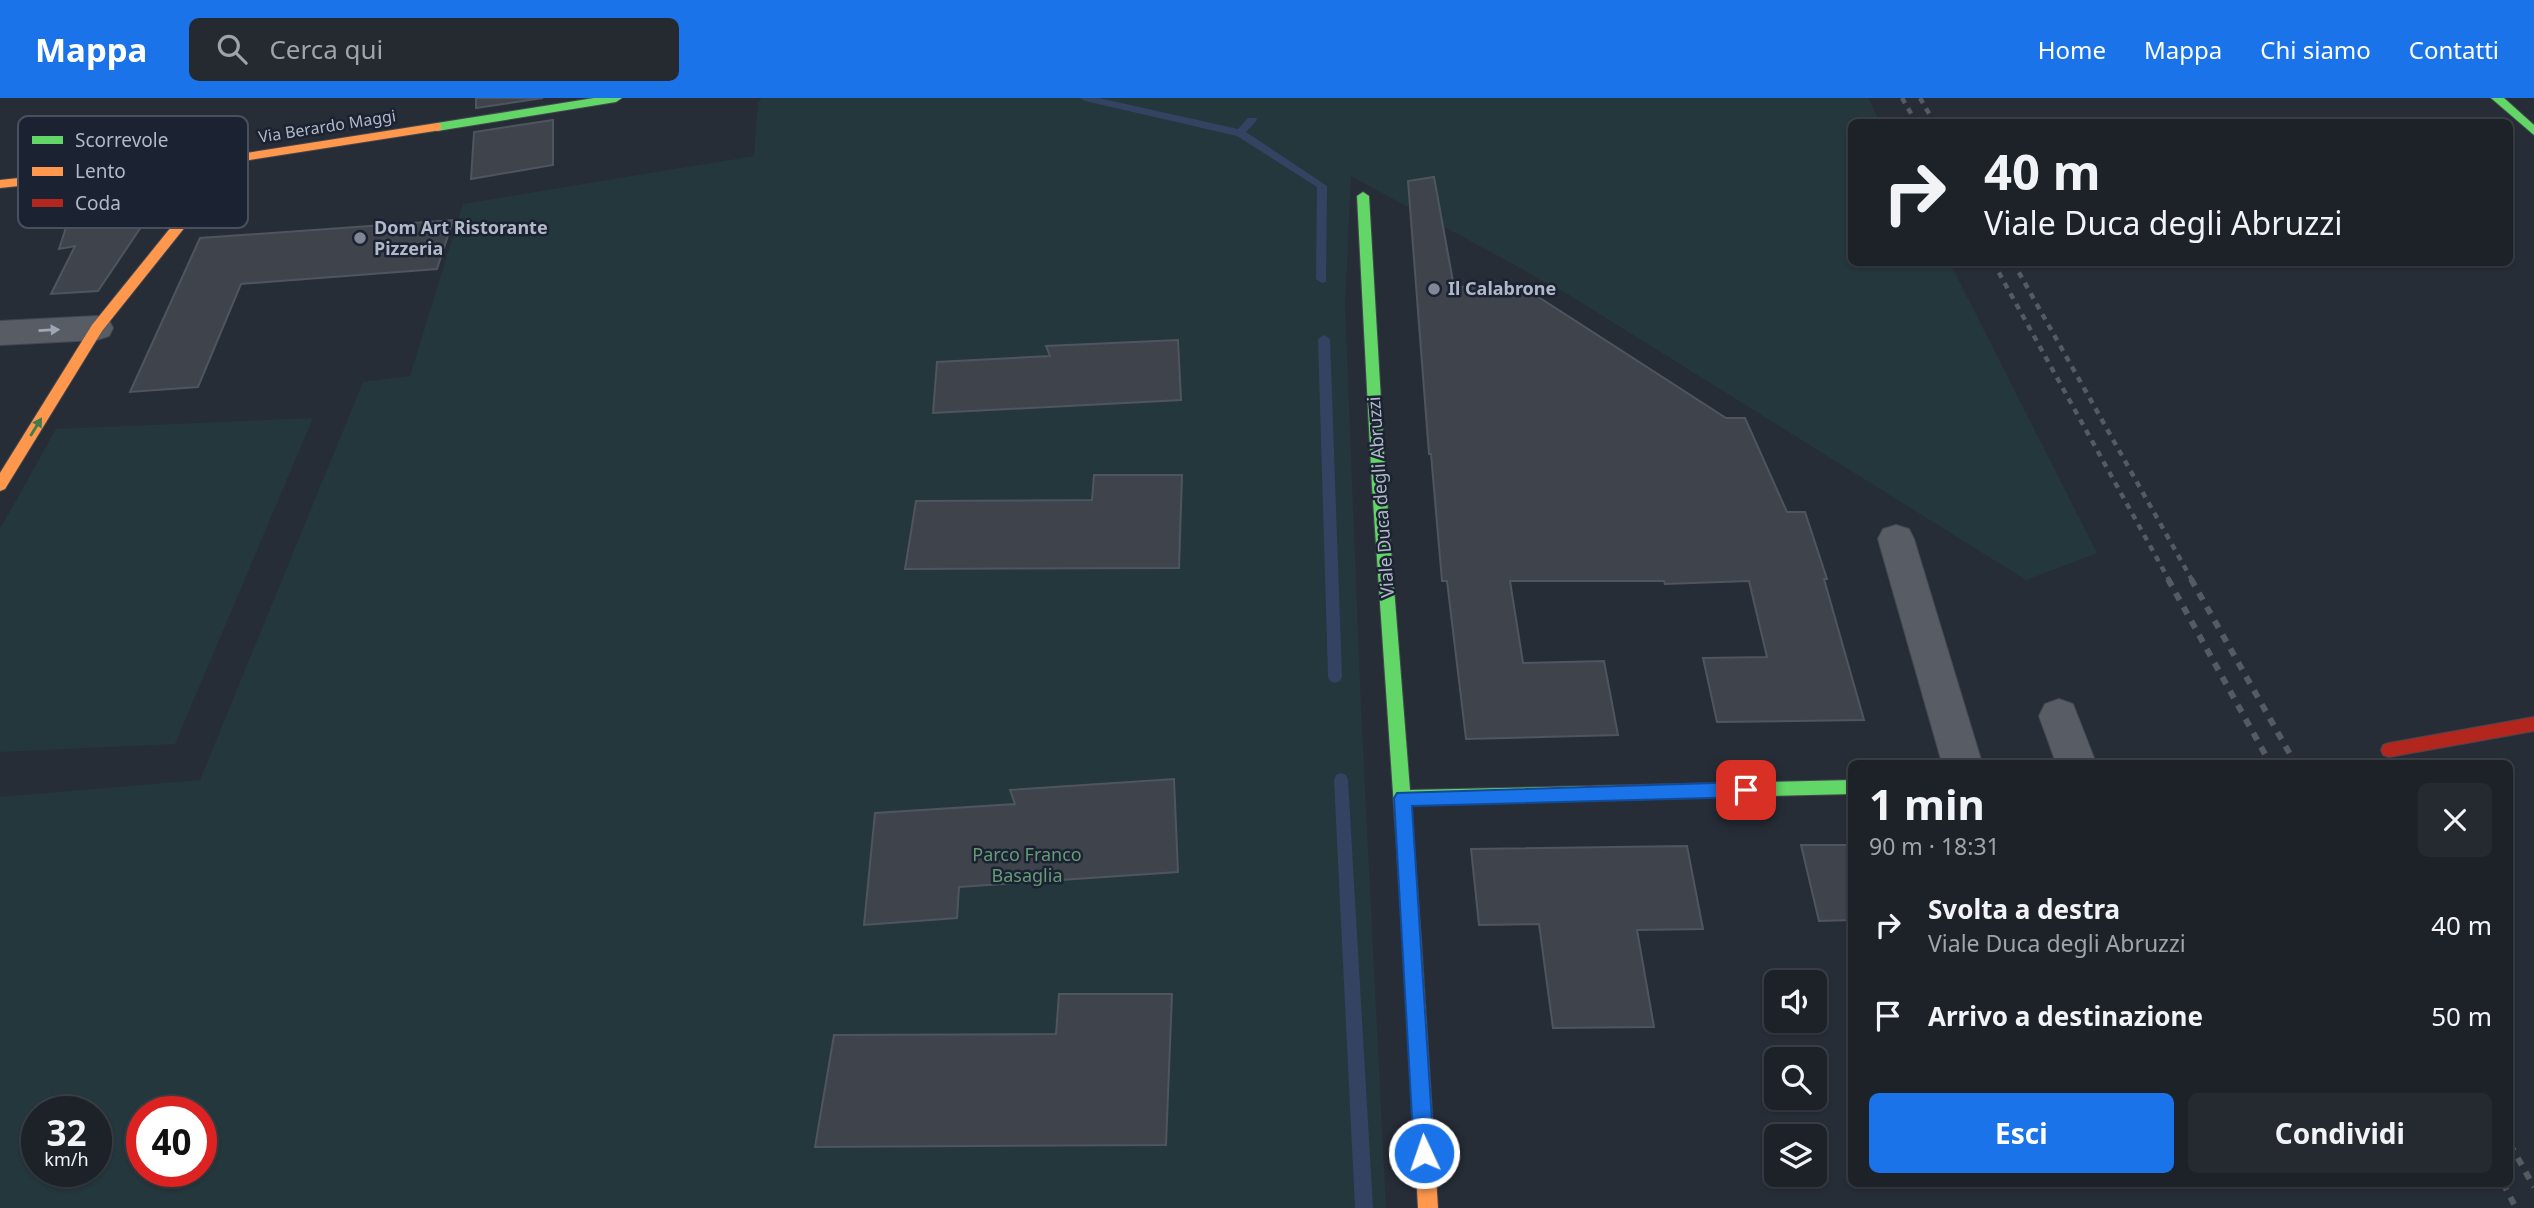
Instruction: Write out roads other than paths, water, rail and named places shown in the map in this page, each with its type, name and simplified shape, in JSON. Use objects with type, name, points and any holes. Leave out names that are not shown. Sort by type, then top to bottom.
[{"type":"street","name":"Via Berardo Maggi","points":[[248,157],[616,98]]},
{"type":"street","points":[[2497,98],[2534,131]]},
{"type":"street","name":"Via Berardo Maggi","points":[[0,184],[18,182]]},
{"type":"street","name":"Viale Duca degli Abruzzi","points":[[1363,196],[1379,486],[1403,798],[1428,1208]]},
{"type":"street","points":[[0,485],[97,327],[177,228]]},
{"type":"street","points":[[0,333],[97,327]]},
{"type":"street","points":[[1896,539],[1961,760]]},
{"type":"street","points":[[2059,716],[2075,760]]},
{"type":"street","points":[[2389,750],[2534,724]]},
{"type":"street","points":[[1403,798],[1848,787]]},
{"type":"waterway","points":[[1085,98],[1240,133]]},
{"type":"waterway","points":[[1240,133],[1252,120]]},
{"type":"waterway","points":[[1240,133],[1322,186],[1322,279]]},
{"type":"waterway","points":[[1324,339],[1335,677]]},
{"type":"waterway","points":[[1341,780],[1364,1208]]},
{"type":"railway","points":[[1902,98],[1914,119]]},
{"type":"railway","points":[[1920,98],[1932,119]]},
{"type":"railway","points":[[1995,266],[2169,580]]},
{"type":"railway","points":[[2015,266],[2192,580]]},
{"type":"railway","points":[[2168,579],[2268,760]]},
{"type":"railway","points":[[2191,579],[2293,760]]},
{"type":"railway","points":[[2513,1149],[2534,1187]]},
{"type":"railway","points":[[2505,1187],[2516,1208]]},
{"type":"place","name":"Dom Art Ristorante Pizzeria","points":[[360,238]]},
{"type":"place","name":"Il Calabrone","points":[[1434,289]]},
{"type":"park label","name":"Parco Franco Basaglia","points":[[1027,865]]}]
